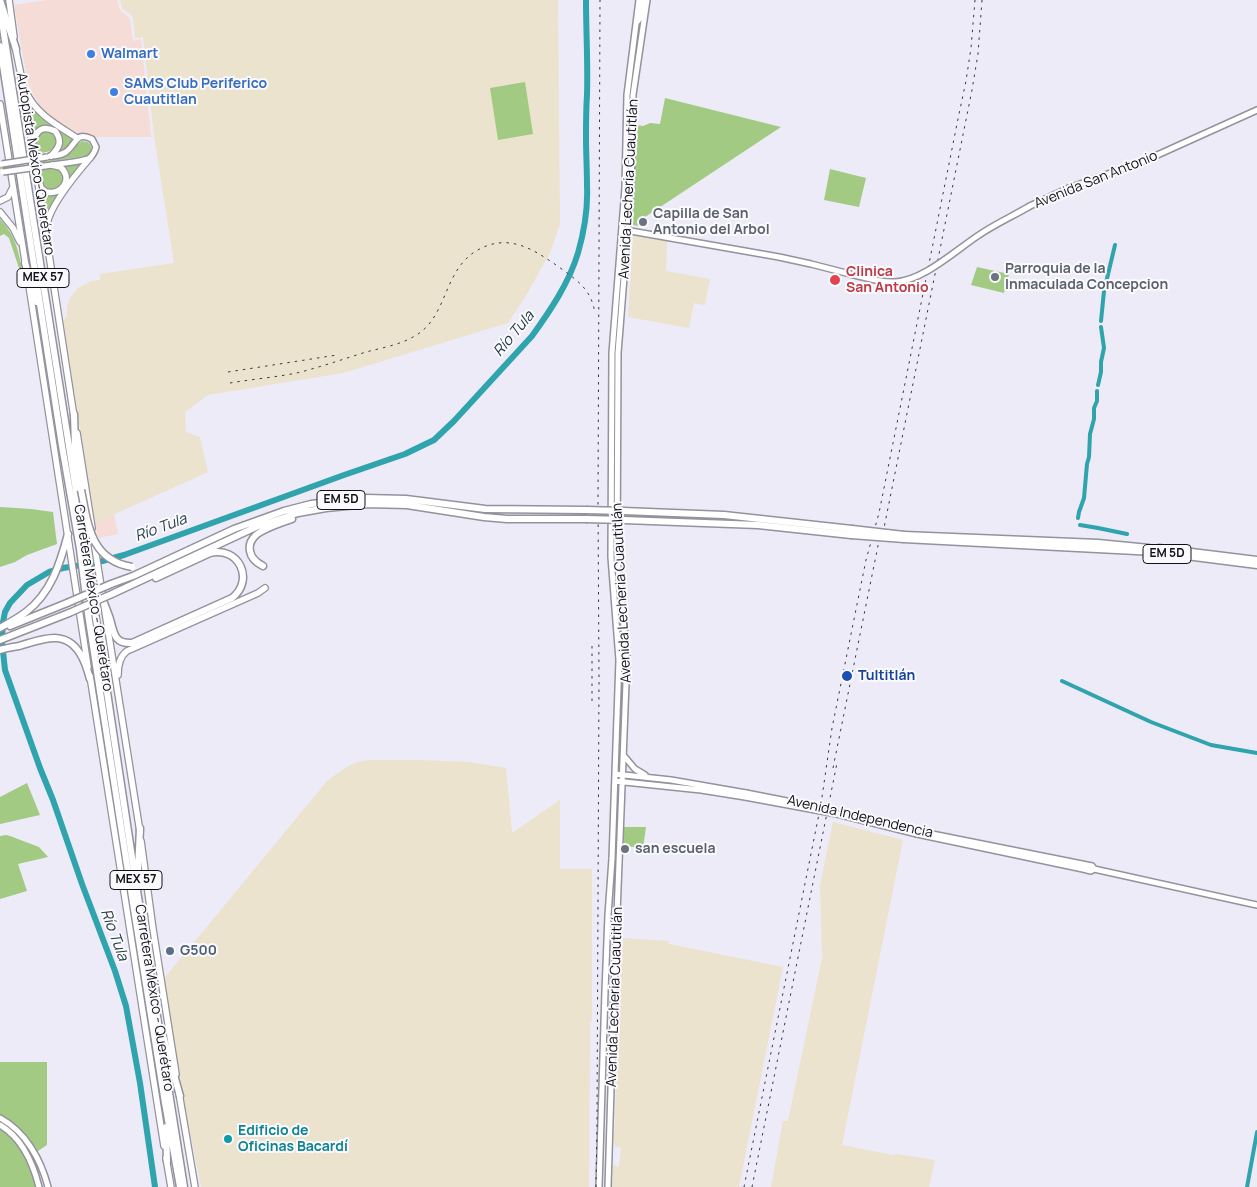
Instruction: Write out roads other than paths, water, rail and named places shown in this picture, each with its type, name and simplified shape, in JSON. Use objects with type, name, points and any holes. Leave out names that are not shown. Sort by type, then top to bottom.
[{"type":"highway","points":[[0,0],[16,49]]},
{"type":"highway","name":"Carretera México - Querétaro","points":[[0,9],[82,548],[184,1187]]},
{"type":"highway","name":"Carretera México - Querétaro","points":[[0,46],[62,446],[82,548]]},
{"type":"highway","points":[[25,263],[46,335]]},
{"type":"highway","points":[[74,414],[75,448],[81,490],[89,529],[95,543],[110,559],[122,565],[140,567],[163,562]]},
{"type":"highway","name":"EM 5D","points":[[0,629],[67,604],[234,529],[310,504],[366,498],[406,499],[485,508],[622,511],[724,516],[807,527]]},
{"type":"highway","name":"EM 5D","points":[[0,640],[128,587],[256,527],[298,514],[338,506],[367,504],[406,505],[507,519],[624,520],[807,527],[904,537],[1162,549],[1257,560]]},
{"type":"highway","points":[[263,566],[254,560],[250,551],[250,543],[256,535],[296,517],[332,510],[338,506]]},
{"type":"highway","points":[[0,629],[27,612],[42,596],[67,550],[68,534]]},
{"type":"highway","name":"EM 5D","points":[[1074,545],[1155,552],[1257,565]]},
{"type":"highway","points":[[104,603],[115,636],[123,643],[132,643],[229,600],[237,593],[244,579],[242,568],[236,560],[223,552],[213,552],[147,582],[128,587]]},
{"type":"highway","name":"Carretera México - Querétaro","points":[[86,573],[88,614],[180,1187]]},
{"type":"highway","points":[[0,650],[45,638],[56,638],[68,642],[80,653],[90,679]]},
{"type":"highway","points":[[138,897],[140,828]]},
{"type":"highway","points":[[157,1018],[167,1046],[180,1096]]},
{"type":"highway","points":[[165,1103],[167,1161]]},
{"type":"main road","name":"Autopista México-Querétaro","points":[[9,0],[195,1187]]},
{"type":"main road","name":"Avenida Lecheria Cuautitlán","points":[[599,1187],[619,660],[611,557],[612,353],[625,188],[627,95],[639,0]]},
{"type":"main road","points":[[635,26],[640,16],[643,0]]},
{"type":"main road","name":"Avenida Lecheria Cuautitlán","points":[[608,1187],[627,656],[617,556],[618,353],[632,188],[633,95],[646,0]]},
{"type":"main road","points":[[23,85],[30,100],[41,113],[77,138]]},
{"type":"main road","name":"Autopista México-Querétaro","points":[[0,104],[68,534]]},
{"type":"main road","name":"Avenida San Antonio","points":[[622,230],[779,257],[883,282],[911,279],[926,272],[980,234],[1030,206],[1069,188],[1144,161],[1257,110]]},
{"type":"main road","points":[[32,144],[38,131],[47,128],[55,131],[60,139],[59,145],[49,157]]},
{"type":"main road","points":[[1,164],[64,153],[69,150],[77,138],[85,136],[92,139],[96,147],[94,153],[76,175],[50,213],[46,228]]},
{"type":"main road","points":[[0,139],[8,150]]},
{"type":"main road","points":[[2,172],[90,158]]},
{"type":"main road","points":[[38,176],[41,188],[46,192],[55,193],[62,188],[66,179],[64,172],[60,168],[48,165]]},
{"type":"main road","points":[[0,201],[8,197],[13,187]]},
{"type":"main road","points":[[0,212],[13,228],[23,248]]},
{"type":"main road","points":[[67,550],[74,576],[170,1187]]},
{"type":"main road","points":[[118,690],[118,667],[125,653],[258,593],[265,588]]},
{"type":"main road","points":[[624,756],[635,769],[650,777]]},
{"type":"main road","name":"Avenida Independencia","points":[[615,774],[650,777],[745,795],[1091,871],[1094,869],[1257,905]]},
{"type":"main road","name":"Avenida Independencia","points":[[615,781],[745,795]]},
{"type":"main road","points":[[0,1118],[19,1132],[35,1153],[48,1187]]},
{"type":"main road","points":[[0,1125],[12,1134],[29,1157],[36,1173],[39,1187]]},
{"type":"waterway","name":"Río Tula","points":[[155,1187],[140,1083],[126,1006],[115,971],[5,670],[2,642],[5,612],[10,603],[27,585],[49,572],[124,555],[405,454],[434,440],[454,421],[532,336],[564,286],[578,253],[587,203],[586,0]]},
{"type":"waterway","points":[[1101,321],[1104,291],[1115,245]]},
{"type":"waterway","points":[[1098,385],[1104,348],[1101,327]]},
{"type":"waterway","points":[[1078,518],[1084,498],[1090,434],[1097,401],[1097,391]]},
{"type":"waterway","points":[[1080,525],[1127,534]]},
{"type":"waterway","points":[[1062,681],[1151,722],[1211,745],[1257,753]]},
{"type":"waterway","points":[[1247,1187],[1257,1132]]},
{"type":"railway","points":[[596,1187],[600,0]]},
{"type":"railway","points":[[744,1187],[821,804],[832,728],[866,560],[879,513],[966,81],[975,0]]},
{"type":"railway","points":[[883,533],[972,90],[978,54],[982,0]]},
{"type":"railway","points":[[230,383],[301,372],[408,340],[424,329],[433,319],[450,283],[465,260],[476,251],[488,245],[509,243],[520,245],[540,254],[583,286],[590,298],[595,313]]},
{"type":"railway","points":[[228,372],[337,355]]},
{"type":"railway","points":[[833,768],[882,526]]},
{"type":"railway","points":[[592,643],[592,701]]},
{"type":"railway","points":[[752,1187],[837,763]]},
{"type":"place","name":"Walmart","points":[[91,54]]},
{"type":"place","name":"SAMS Club Periferico Cuautitlan","points":[[114,92]]},
{"type":"place","name":"Capilla de San Antonio del Arbol","points":[[643,222]]},
{"type":"place","name":"Parroquia de la Inmaculada Concepcion","points":[[995,277]]},
{"type":"place","name":"Clinica San Antonio","points":[[835,280]]},
{"type":"place","name":"Tultitlán","points":[[847,676]]},
{"type":"place","name":"san escuela","points":[[625,849]]},
{"type":"place","name":"G500","points":[[170,951]]},
{"type":"place","name":"Edificio de Oficinas Bacardí","points":[[228,1139]]}]
